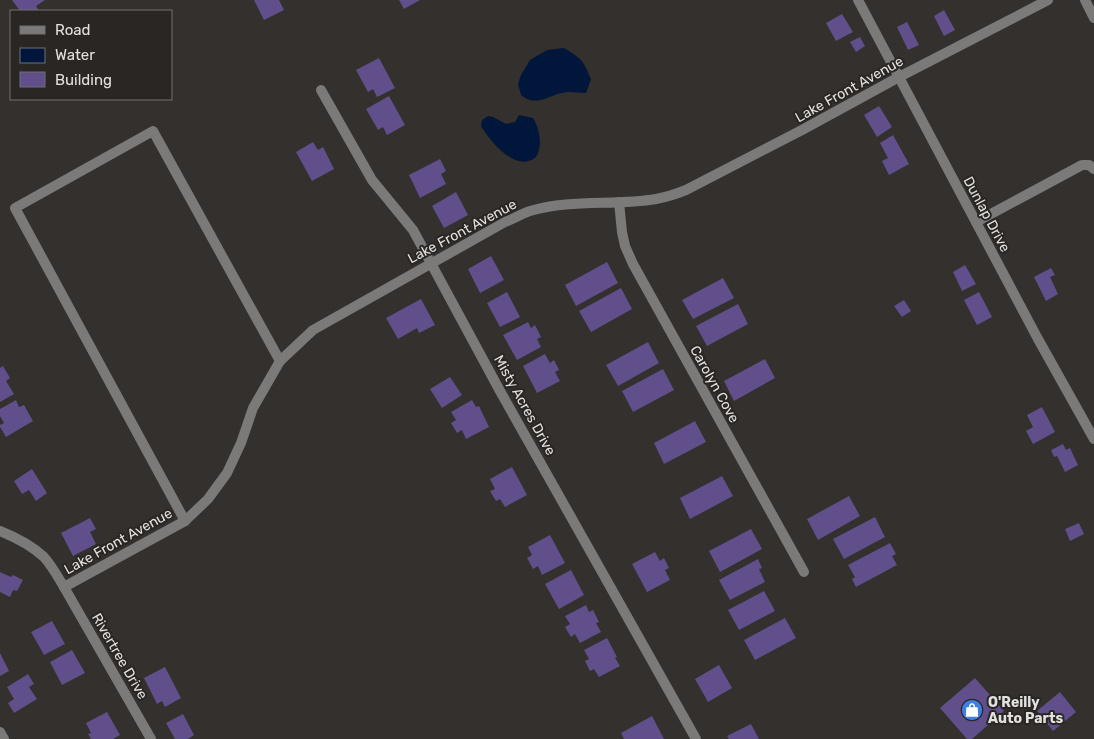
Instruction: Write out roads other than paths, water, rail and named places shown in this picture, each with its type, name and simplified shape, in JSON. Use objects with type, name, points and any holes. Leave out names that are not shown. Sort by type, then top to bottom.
[{"type":"street","name":"Dunlap Drive","points":[[858,0],[1038,340],[1091,424],[1094,439]]},
{"type":"street","name":"Lake Front Avenue","points":[[0,531],[16,538],[44,558],[64,587],[185,521],[208,499],[227,474],[241,443],[253,408],[280,361],[313,330],[505,222],[529,212],[579,204],[655,200],[686,190],[1048,0]]},
{"type":"street","points":[[1085,0],[1094,18]]},
{"type":"street","name":"Misty Acres Drive","points":[[321,90],[372,180],[413,230],[500,391],[696,739]]},
{"type":"street","points":[[185,521],[15,208],[153,131],[280,361]]},
{"type":"street","points":[[976,222],[1082,165],[1089,165],[1094,169]]},
{"type":"street","name":"Carolyn Cove","points":[[620,202],[624,246],[804,572]]},
{"type":"street","name":"Rivertree Drive","points":[[64,587],[151,739]]},
{"type":"street","points":[[0,732],[4,739]]},
{"type":"water","points":[[564,48],[581,60],[586,68],[591,79],[586,93],[565,92],[537,101],[527,99],[521,95],[518,84],[530,60],[547,50]]},
{"type":"water","points":[[519,115],[533,118],[540,137],[540,147],[537,156],[524,162],[509,157],[502,152],[481,126],[482,120],[488,116],[506,124],[515,122]]},
{"type":"place","name":"O'Reilly Auto Parts","points":[[972,710]]}]
